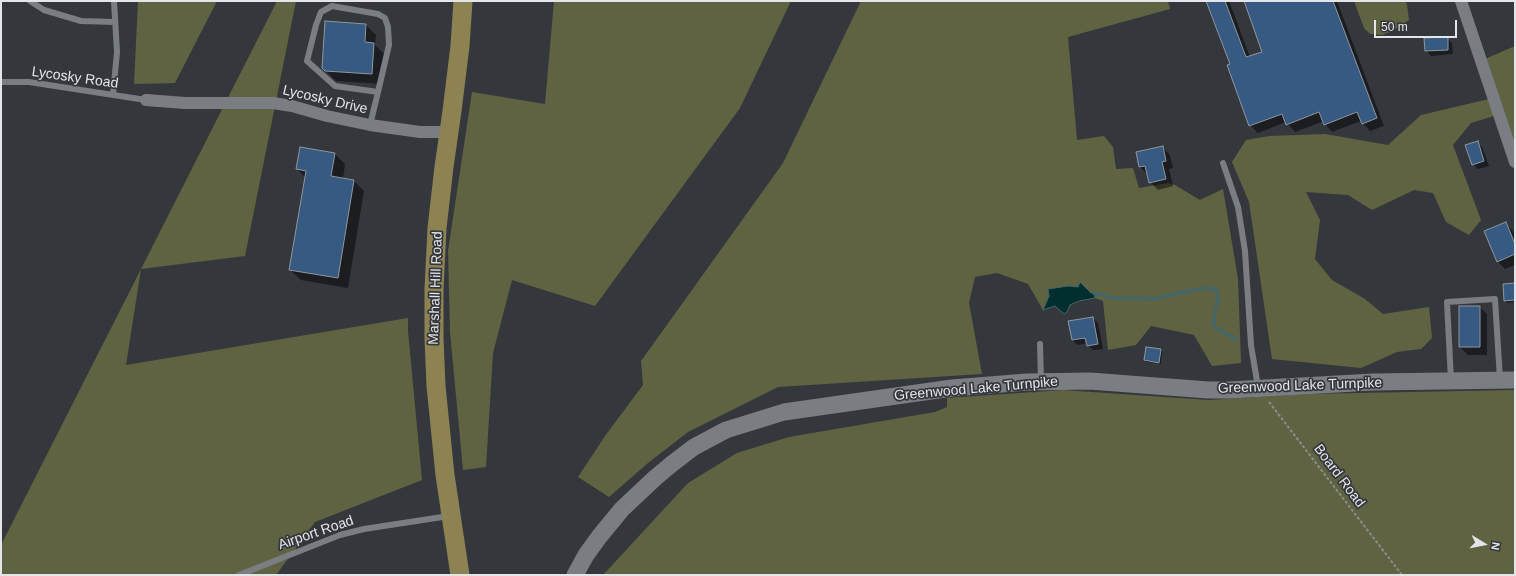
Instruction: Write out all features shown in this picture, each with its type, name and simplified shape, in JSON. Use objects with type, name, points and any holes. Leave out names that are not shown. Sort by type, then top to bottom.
[{"type":"main road","name":"Marshall Hill Road","points":[[460,575],[451,516],[436,386],[434,290],[437,228],[460,46],[463,1]]},
{"type":"main road","name":"Greenwood Lake Turnpike","points":[[575,575],[599,536],[622,509],[655,478],[694,448],[726,430],[784,412],[952,388],[1042,381],[1090,381],[1208,390],[1373,382],[1508,381]]},
{"type":"street","points":[[1461,1],[1515,162]]},
{"type":"street","name":"Lycosky Drive","points":[[146,100],[185,103],[273,103],[292,106],[370,126],[420,132],[449,132]]},
{"type":"lane","points":[[30,1],[44,10],[81,21],[115,22]]},
{"type":"lane","points":[[113,95],[117,52],[114,1]]},
{"type":"lane","points":[[370,126],[378,92],[389,45],[388,27],[385,18],[378,14],[332,6],[321,12],[316,25],[307,61],[335,86],[378,92]]},
{"type":"lane","name":"Lycosky Road","points":[[1,82],[29,82],[146,100]]},
{"type":"lane","points":[[1223,163],[1238,206],[1245,251],[1251,345],[1259,388]]},
{"type":"lane","points":[[1452,381],[1447,302],[1495,299],[1508,381]]},
{"type":"lane","points":[[1040,344],[1042,381]]},
{"type":"lane","name":"Airport Road","points":[[239,575],[340,535],[364,529],[451,516]]},
{"type":"path","name":"Board Road","points":[[1259,388],[1402,575]]},
{"type":"green space","points":[[138,1],[217,1],[175,83],[134,84]]},
{"type":"green space","points":[[277,1],[296,1],[245,256],[141,269]]},
{"type":"green space","points":[[554,1],[791,1],[740,108],[595,306],[512,280],[493,353],[486,467],[463,470],[450,332],[448,251],[472,92],[545,104]]},
{"type":"green space","points":[[861,1],[1168,1],[1170,9],[1068,37],[1077,140],[1104,136],[1113,147],[1116,169],[1133,168],[1139,188],[1168,183],[1175,185],[1200,200],[1223,189],[1238,279],[1241,363],[1212,366],[1194,335],[1151,326],[1136,345],[1108,350],[1103,301],[1095,298],[1094,293],[1091,293],[1080,282],[1079,287],[1068,286],[1049,296],[1043,310],[1028,284],[997,273],[975,277],[969,303],[982,374],[778,387],[688,432],[648,463],[609,497],[578,477],[605,436],[643,385],[641,361],[783,163]]},
{"type":"green space","points":[[1354,1],[1405,1],[1407,4],[1409,20],[1392,31],[1382,35],[1370,34],[1364,28]]},
{"type":"green space","points":[[1515,46],[1515,149],[1485,59]]},
{"type":"green space","points":[[1489,99],[1494,116],[1471,123],[1453,145],[1481,220],[1469,235],[1446,222],[1433,193],[1414,190],[1372,210],[1348,195],[1306,192],[1320,220],[1315,259],[1332,280],[1365,299],[1383,314],[1429,307],[1432,338],[1421,349],[1397,352],[1361,368],[1272,359],[1249,202],[1232,162],[1246,140],[1269,136],[1325,134],[1388,145],[1421,115]]},
{"type":"green space","points":[[141,269],[126,365],[408,318],[422,480],[315,522],[276,575],[1,575],[1,545]]},
{"type":"green space","points":[[1063,390],[1208,400],[1307,394],[1515,390],[1515,575],[603,575],[688,483],[737,453],[789,437],[935,412],[947,407],[947,398]]},
{"type":"water","points":[[1080,282],[1091,293],[1094,293],[1095,298],[1079,301],[1070,305],[1067,312],[1064,314],[1055,306],[1043,310],[1049,296],[1048,289],[1068,286],[1078,287]]},
{"type":"building","points":[[1206,1],[1225,1],[1246,57],[1262,52],[1244,1],[1333,1],[1377,118],[1362,124],[1357,112],[1324,125],[1319,112],[1286,125],[1282,114],[1249,126],[1227,65],[1230,64]]},
{"type":"building","points":[[325,21],[366,24],[365,42],[374,43],[372,74],[325,71],[322,68]]},
{"type":"building","points":[[1448,37],[1448,50],[1425,51],[1424,38]]},
{"type":"building","points":[[1478,141],[1484,161],[1472,165],[1465,145]]},
{"type":"building","points":[[1163,146],[1166,161],[1162,162],[1166,179],[1149,183],[1145,166],[1139,167],[1136,152]]},
{"type":"building","points":[[300,147],[335,153],[331,176],[354,180],[338,278],[289,270],[306,171],[296,169]]},
{"type":"building","points":[[1506,222],[1515,244],[1515,254],[1497,262],[1484,231]]},
{"type":"building","points":[[1515,283],[1515,300],[1504,301],[1503,284]]},
{"type":"building","points":[[1459,306],[1480,306],[1480,347],[1459,347]]},
{"type":"building","points":[[1093,317],[1098,344],[1087,346],[1085,338],[1072,340],[1068,321]]},
{"type":"building","points":[[1146,347],[1161,349],[1159,363],[1144,360]]},
{"type":"waterway","points":[[1094,293],[1114,298],[1153,299],[1202,288],[1216,289],[1218,302],[1214,314],[1214,327],[1237,340]]}]
